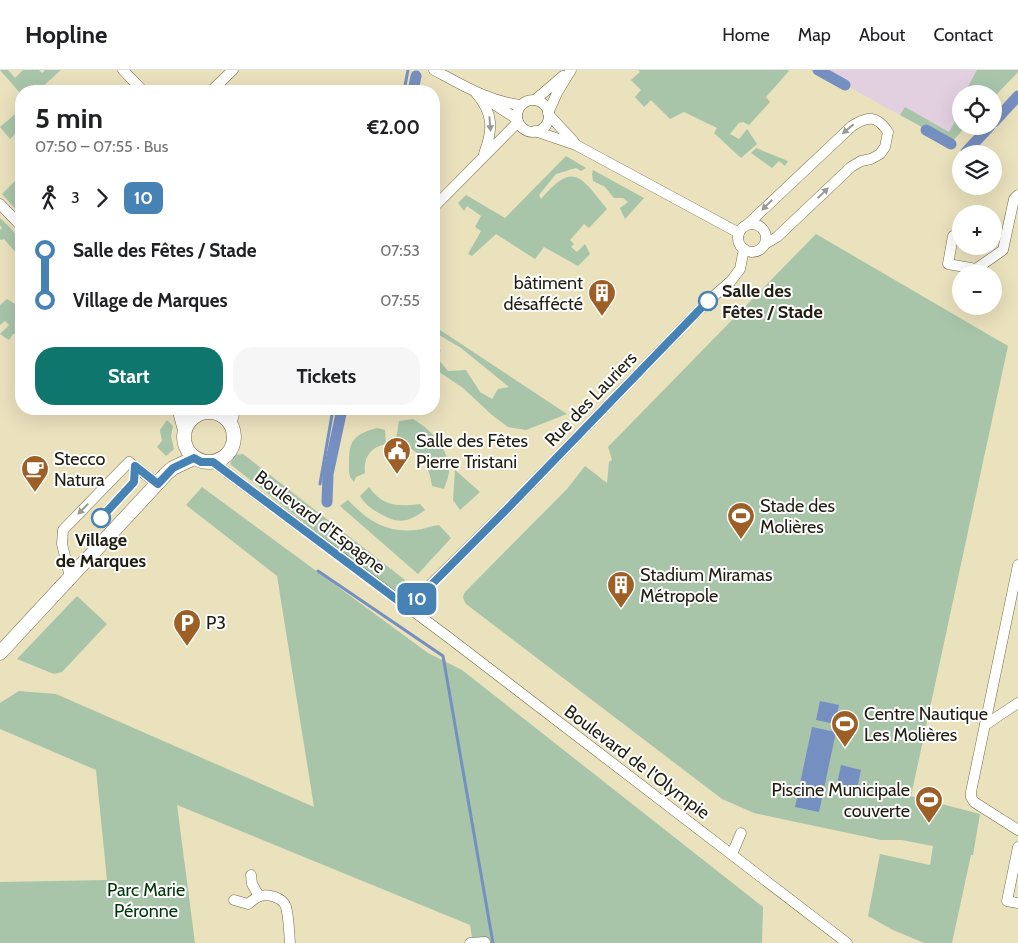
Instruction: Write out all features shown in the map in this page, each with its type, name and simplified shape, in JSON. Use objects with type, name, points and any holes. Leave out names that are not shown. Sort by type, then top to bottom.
[{"type":"street","points":[[123,70],[137,85]]},
{"type":"street","points":[[217,85],[233,70]]},
{"type":"street","points":[[434,70],[476,93],[518,121],[522,127],[576,145],[739,233]]},
{"type":"street","points":[[440,201],[518,121],[517,114],[520,105],[535,100],[571,70]]},
{"type":"street","points":[[502,139],[533,131],[546,124],[557,93],[571,70]]},
{"type":"street","points":[[476,93],[520,105]]},
{"type":"street","points":[[476,93],[484,103],[490,123],[490,139],[482,158]]},
{"type":"street","points":[[535,100],[544,104],[548,114],[576,145]]},
{"type":"street","points":[[873,118],[880,121],[888,132],[885,147],[880,154],[851,167],[777,237],[764,244],[758,250],[749,251],[744,249],[739,242],[741,229],[748,224],[852,126],[863,119],[873,118]]},
{"type":"street","points":[[985,265],[1003,250],[1014,199],[1018,195]]},
{"type":"street","points":[[0,204],[15,220]]},
{"type":"street","points":[[748,224],[756,224],[761,227],[766,235],[764,244]]},
{"type":"street","points":[[952,242],[948,264],[952,265]]},
{"type":"street","name":"Rue des Lauriers","points":[[408,608],[509,507],[708,301],[731,280],[740,269],[744,249]]},
{"type":"street","points":[[177,415],[184,439],[194,458],[201,462],[218,460],[230,450],[234,434],[227,419],[220,415]]},
{"type":"street","points":[[173,468],[190,421],[199,415]]},
{"type":"street","points":[[231,426],[233,415]]},
{"type":"street","points":[[0,653],[173,468],[194,458]]},
{"type":"street","name":"Boulevard d'Espagne","points":[[218,460],[228,473],[408,608]]},
{"type":"street","points":[[70,577],[62,544],[64,530],[129,462],[158,484]]},
{"type":"street","points":[[1018,565],[971,797],[974,802],[1018,830]]},
{"type":"street","name":"Boulevard de l'Olympie","points":[[408,608],[847,943]]},
{"type":"street","points":[[985,724],[1018,703]]},
{"type":"street","points":[[732,854],[742,833]]},
{"type":"street","points":[[1018,847],[1006,901],[1018,903]]},
{"type":"street","points":[[251,875],[252,884],[259,896]]},
{"type":"street","points":[[234,900],[248,904],[259,896],[275,897],[282,900],[286,906],[290,943]]},
{"type":"street","points":[[470,943],[485,942]]},
{"type":"shaded area","points":[[818,70],[1018,70],[1002,89],[1002,85],[952,85],[952,135],[958,135],[951,143]]},
{"type":"green space","points":[[0,70],[8,70],[15,78],[23,70],[39,70],[42,73],[45,70],[61,70],[45,85],[15,85],[15,87]]},
{"type":"green space","points":[[638,70],[789,71],[766,97],[770,102],[749,125],[743,122],[739,123],[730,134],[739,139],[747,129],[757,144],[741,158],[714,133],[717,128],[684,112],[670,119],[651,100],[644,107],[635,97],[641,90],[631,80],[640,72]]},
{"type":"green space","points":[[977,70],[1018,70],[1002,89],[1002,85],[969,85]]},
{"type":"green space","points":[[905,107],[949,132],[952,127],[952,135],[958,135],[951,143],[900,115]]},
{"type":"green space","points":[[15,114],[15,134],[10,139],[0,127]]},
{"type":"green space","points":[[756,148],[788,161],[785,166],[779,161],[772,168],[751,153]]},
{"type":"green space","points":[[566,156],[586,168],[581,171],[576,168],[556,174],[539,195],[541,199],[552,187],[562,180],[577,177],[590,188],[607,209],[589,228],[584,224],[570,240],[574,244],[571,247],[577,252],[585,244],[590,254],[578,266],[544,247],[535,259],[496,234],[472,256],[468,254],[481,231],[475,227],[481,216],[467,206],[464,211],[458,203],[466,195],[505,218]]},
{"type":"green space","points":[[593,170],[644,198],[625,219],[620,208],[628,202],[623,198],[614,198],[605,187],[593,181]]},
{"type":"green space","points":[[15,181],[15,208],[2,194]]},
{"type":"green space","points":[[0,218],[15,233],[15,252],[4,239],[0,239],[0,230],[2,228]]},
{"type":"green space","name":"Stade des Molières","points":[[816,234],[1008,346],[911,796],[980,814],[973,855],[971,855],[952,943],[924,943],[893,930],[868,916],[880,854],[930,865],[933,846],[902,840],[881,840],[754,813],[722,799],[466,604],[463,598],[465,592],[567,489],[585,466],[607,483],[609,462],[612,460],[608,447]]},
{"type":"green space","points":[[7,299],[15,304],[15,334],[9,340],[0,334],[9,325],[5,321],[0,325],[0,305]]},
{"type":"green space","points":[[440,330],[567,414],[526,430],[508,427],[463,388],[440,372],[440,361],[448,371],[466,370],[480,392],[492,399],[498,389],[509,387],[461,348],[440,336]]},
{"type":"green space","points":[[413,419],[432,434],[446,454],[449,470],[444,489],[432,486],[428,469],[421,457],[411,448],[396,440],[399,421]]},
{"type":"green space","points":[[167,420],[173,426],[171,436],[174,449],[166,456],[157,447],[162,441],[160,430]]},
{"type":"green space","points":[[377,428],[385,430],[386,444],[372,450],[365,462],[365,473],[356,477],[354,482],[349,472],[349,456],[352,444],[362,433]]},
{"type":"green space","points":[[243,454],[405,580],[398,596],[230,464],[235,455]]},
{"type":"green space","points":[[455,470],[480,492],[460,510],[453,500]]},
{"type":"green space","name":"Parc Marie Péronne","points":[[202,487],[428,653],[462,670],[763,907],[762,943],[473,943],[470,925],[177,805],[195,943],[0,943],[0,882],[107,880],[96,770],[0,729],[0,703],[19,691],[56,694],[314,807],[277,576],[186,505]]},
{"type":"green space","points":[[369,487],[385,502],[398,505],[420,504],[425,510],[407,520],[390,519],[372,509],[360,496]]},
{"type":"green space","points":[[348,500],[370,520],[378,524],[396,530],[416,530],[439,525],[451,538],[418,574],[340,506]]},
{"type":"green space","points":[[77,596],[107,624],[62,672],[54,674],[17,659]]},
{"type":"water","points":[[820,701],[839,705],[835,724],[816,720]]},
{"type":"water","points":[[812,727],[836,732],[819,812],[795,807]]},
{"type":"water","points":[[841,765],[861,770],[857,789],[837,784]]},
{"type":"waterway","points":[[405,85],[408,70]]},
{"type":"waterway","points":[[818,70],[845,85]]},
{"type":"waterway","points":[[414,85],[416,76]]},
{"type":"waterway","points":[[1002,113],[1018,96]]},
{"type":"waterway","points":[[926,130],[951,144]]},
{"type":"waterway","points":[[972,145],[982,135]]},
{"type":"waterway","points":[[320,484],[332,415]]},
{"type":"waterway","points":[[327,502],[328,474],[341,415]]},
{"type":"waterway","points":[[318,571],[443,656],[493,943]]},
{"type":"bus line","name":"10","points":[[101,518],[134,482],[136,478],[135,466],[158,484],[173,468],[194,458],[201,462],[213,462],[408,608],[509,507],[708,301]]},
{"type":"place","name":"Salle des Fêtes / Stade","points":[[708,301]]},
{"type":"place","name":"bâtiment désaffécté","points":[[602,317]]},
{"type":"place","name":"Salle des Fêtes Pierre Tristani","points":[[397,475]]},
{"type":"place","name":"Stecco Natura","points":[[35,493]]},
{"type":"place","name":"Village de Marques","points":[[101,518]]},
{"type":"place","name":"Stade des Molières","points":[[741,540]]},
{"type":"place","name":"Stadium Miramas Métropole","points":[[621,609]]},
{"type":"place","name":"P3","points":[[187,647]]},
{"type":"place","name":"Centre Nautique Les Molières","points":[[845,748]]},
{"type":"place","name":"Piscine Municipale couverte","points":[[929,824]]}]
